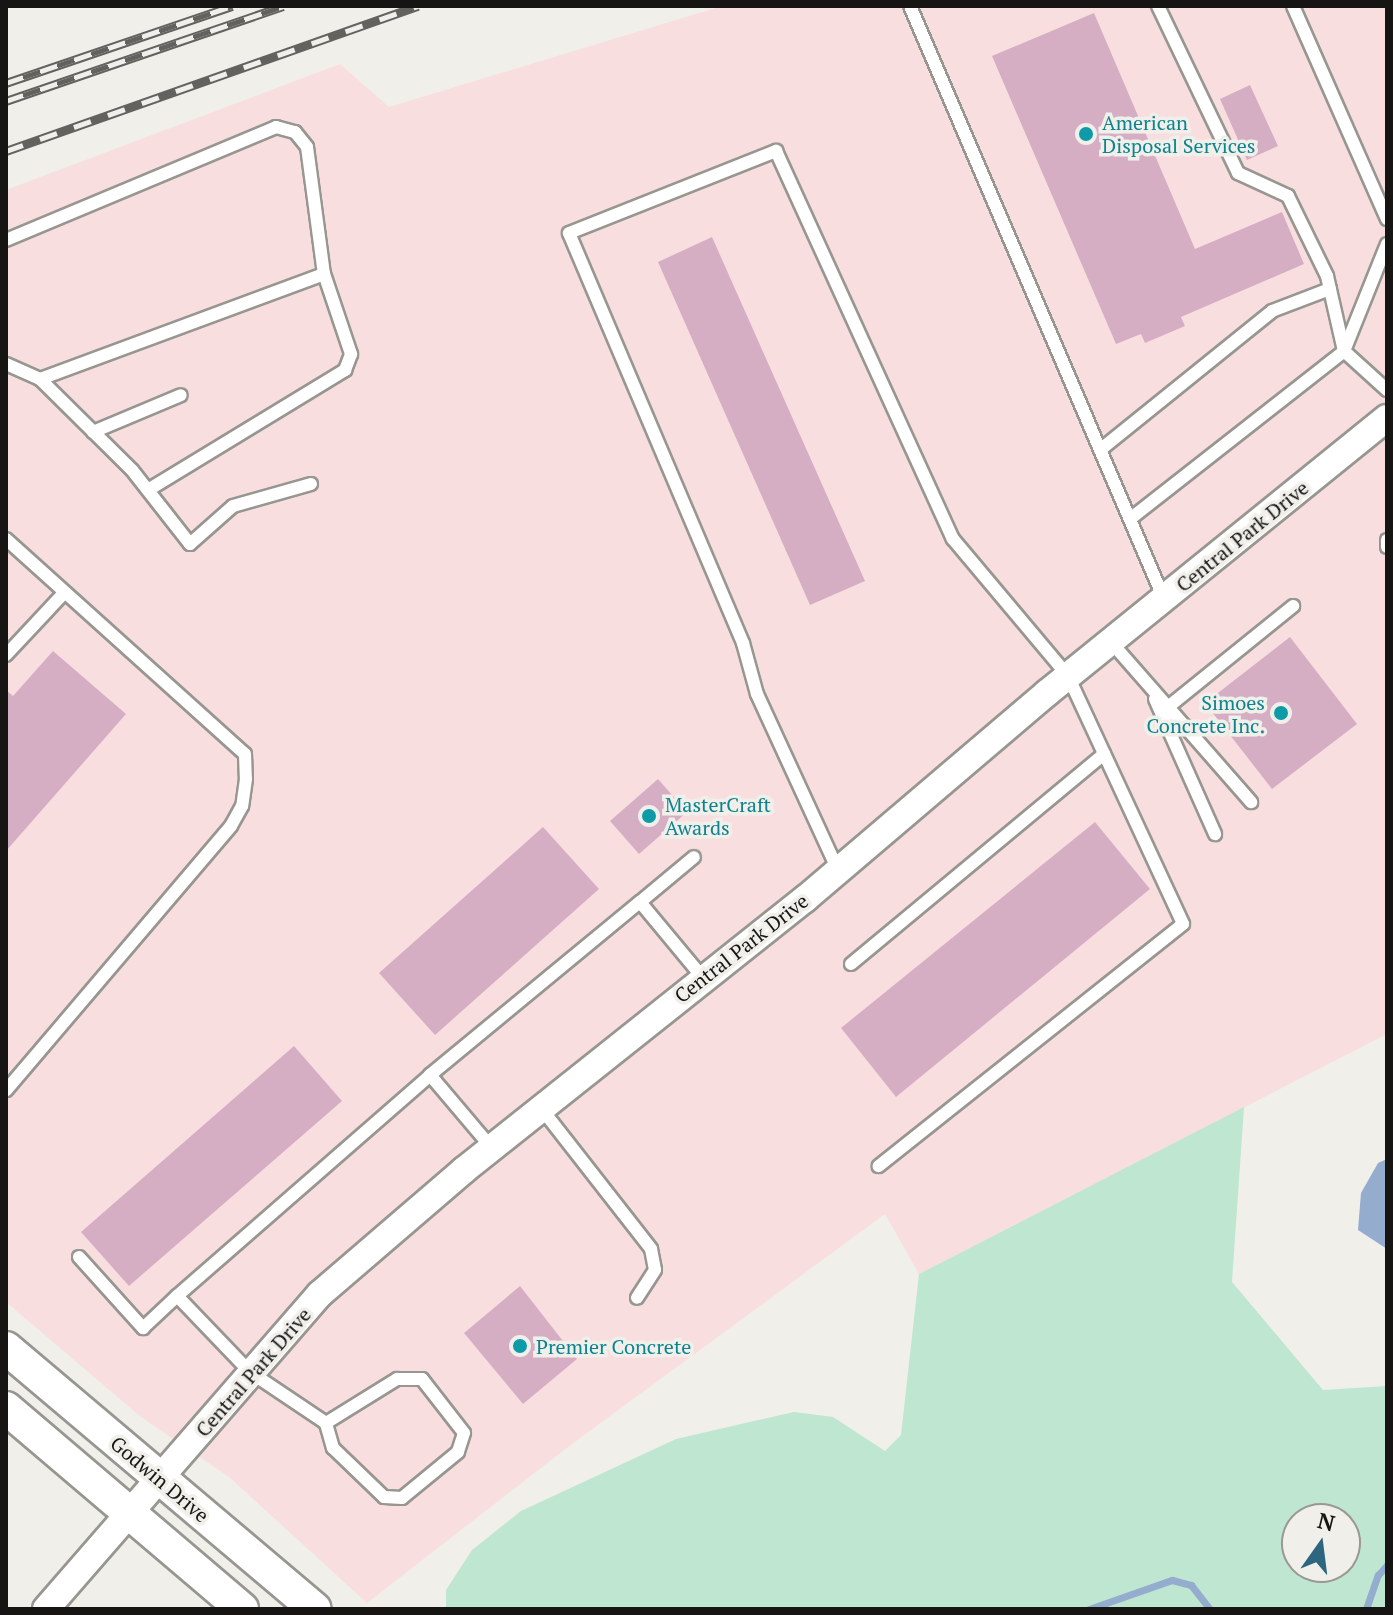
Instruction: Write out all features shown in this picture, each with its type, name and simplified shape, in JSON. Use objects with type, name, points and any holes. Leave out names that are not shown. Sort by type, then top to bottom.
[{"type":"street","name":"Central Park Drive","points":[[46,1609],[320,1294],[492,1148],[805,899],[837,868],[1068,676],[1387,418]]},
{"type":"street","name":"Godwin Drive","points":[[6,1348],[315,1609]]},
{"type":"street","points":[[6,1408],[242,1609]]},
{"type":"lane","points":[[910,6],[1164,599]]},
{"type":"lane","points":[[1158,6],[1238,173],[1288,196],[1330,289],[1344,351],[1387,390]]},
{"type":"lane","points":[[1293,6],[1387,219]]},
{"type":"lane","points":[[6,240],[276,127],[295,132],[307,147],[324,274],[351,354],[345,370],[148,490]]},
{"type":"lane","points":[[837,868],[757,694],[743,643],[569,233],[776,151],[953,539],[1068,676],[1183,924],[879,1166]]},
{"type":"lane","points":[[1130,519],[1344,351],[1387,244]]},
{"type":"lane","points":[[40,379],[324,274]]},
{"type":"lane","points":[[1100,450],[1272,311],[1330,289]]},
{"type":"lane","points":[[6,364],[40,379],[148,490],[190,544],[233,506],[311,484]]},
{"type":"lane","points":[[93,432],[181,395]]},
{"type":"lane","points":[[6,539],[245,754],[246,779],[242,806],[231,826],[6,1090]]},
{"type":"lane","points":[[1387,540],[1387,547]]},
{"type":"lane","points":[[6,655],[64,593]]},
{"type":"lane","points":[[1168,707],[1293,606]]},
{"type":"lane","points":[[1111,642],[1251,802]]},
{"type":"lane","points":[[1149,685],[1215,834]]},
{"type":"lane","points":[[851,964],[1104,754]]},
{"type":"lane","points":[[79,1257],[143,1328],[430,1075],[694,857]]},
{"type":"lane","points":[[640,902],[703,978]]},
{"type":"lane","points":[[430,1075],[492,1148]]},
{"type":"lane","points":[[541,1108],[651,1249],[655,1270],[637,1298]]},
{"type":"lane","points":[[177,1296],[250,1372],[326,1423],[333,1448],[384,1497],[402,1498],[458,1452],[464,1433],[422,1379],[397,1379],[326,1423]]},
{"type":"shaded area","points":[[722,6],[1387,6],[1387,1034],[919,1274],[885,1214],[568,1447],[367,1603],[229,1477],[141,1417],[6,1302],[6,190],[340,64],[389,107]]},
{"type":"green space","points":[[1244,1107],[1232,1282],[1323,1390],[1387,1386],[1387,1609],[446,1609],[446,1590],[472,1550],[521,1511],[676,1439],[794,1412],[833,1417],[885,1451],[901,1435],[919,1274]]},
{"type":"water","points":[[1387,1159],[1387,1249],[1358,1230],[1361,1193],[1378,1163]]},
{"type":"building","name":"American Disposal Services","points":[[1094,13],[1195,249],[1282,212],[1304,264],[1181,317],[1185,326],[1145,343],[1141,334],[1116,344],[992,56]]},
{"type":"building","points":[[1250,85],[1278,146],[1247,160],[1220,99]]},
{"type":"building","points":[[712,237],[865,581],[810,605],[658,262]]},
{"type":"building","name":"Simoes Concrete Inc.","points":[[1290,637],[1357,724],[1272,789],[1205,703]]},
{"type":"building","points":[[53,651],[126,714],[6,851],[6,690],[13,696]]},
{"type":"building","name":"MasterCraft Awards","points":[[658,779],[687,812],[639,854],[610,821]]},
{"type":"building","points":[[1095,822],[1150,889],[896,1097],[841,1028]]},
{"type":"building","points":[[543,827],[599,889],[435,1035],[379,973]]},
{"type":"building","points":[[294,1046],[342,1101],[129,1286],[81,1232]]},
{"type":"building","name":"Premier Concrete","points":[[520,1286],[577,1359],[523,1404],[464,1333]]},
{"type":"waterway","points":[[1366,1609],[1378,1575],[1387,1565]]},
{"type":"waterway","points":[[1089,1609],[1172,1580],[1191,1585],[1210,1609]]},
{"type":"railway","points":[[6,83],[232,6]]},
{"type":"railway","points":[[6,101],[283,6]]},
{"type":"railway","points":[[6,151],[418,6]]},
{"type":"place","name":"American Disposal Services","points":[[1086,134]]},
{"type":"place","name":"Simoes Concrete Inc.","points":[[1281,713]]},
{"type":"place","name":"MasterCraft Awards","points":[[649,816]]},
{"type":"place","name":"Premier Concrete","points":[[520,1346]]}]
